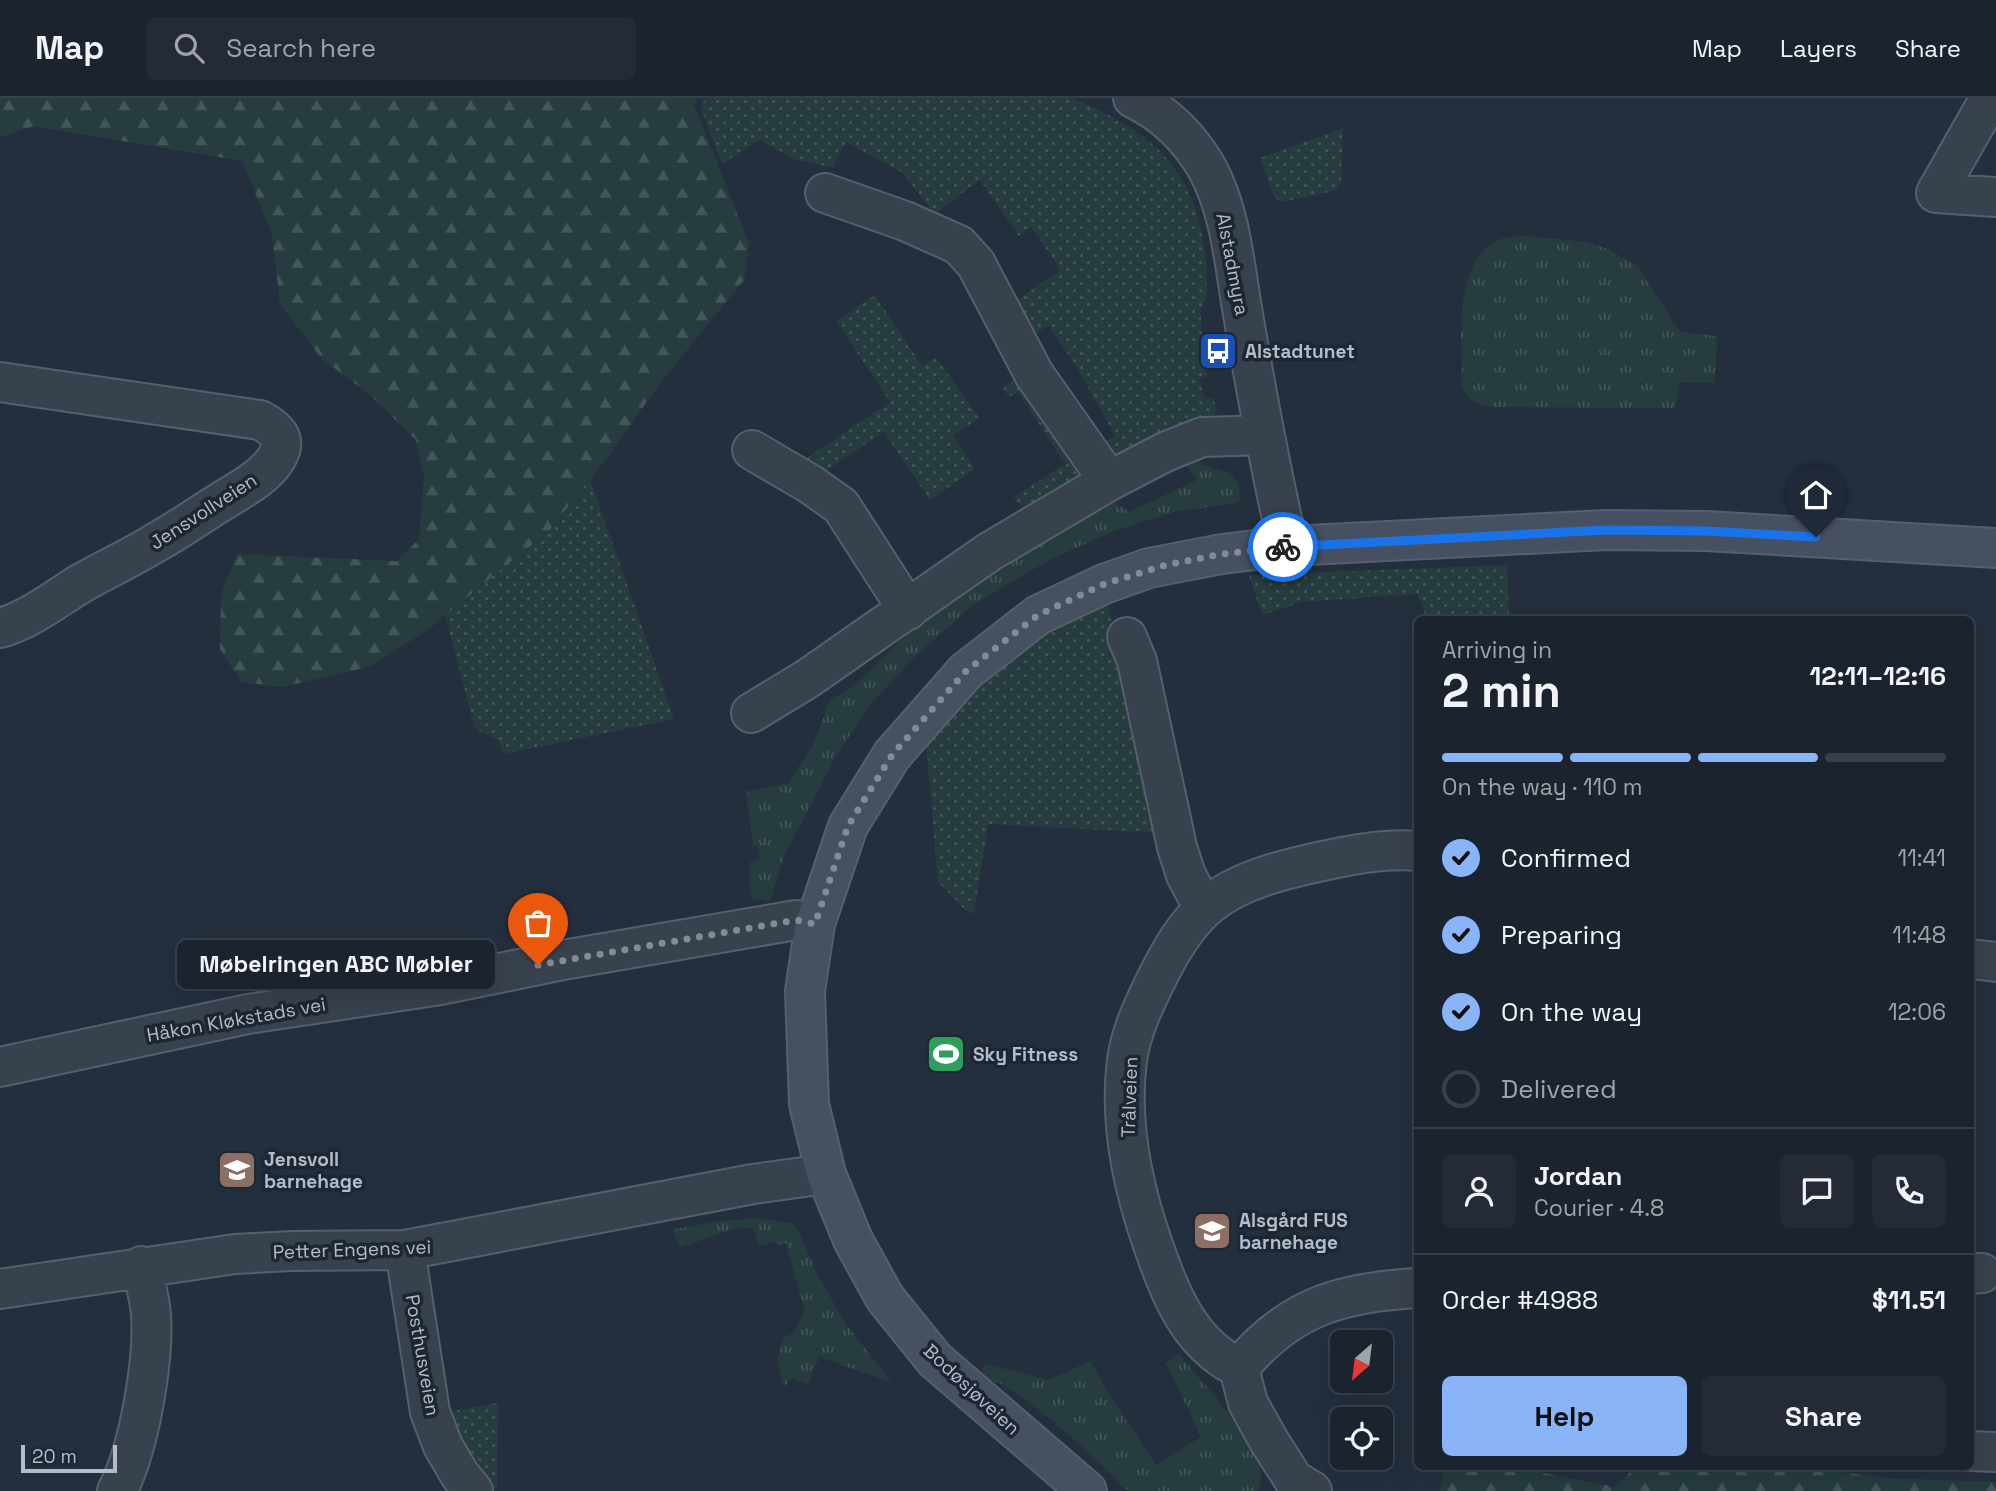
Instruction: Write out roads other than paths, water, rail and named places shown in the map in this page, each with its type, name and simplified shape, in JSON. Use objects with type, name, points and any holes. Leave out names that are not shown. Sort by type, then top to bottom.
[{"type":"street","name":"Alstadmyra","points":[[1133,98],[1152,107],[1187,136],[1209,172],[1225,215],[1264,435],[1288,546]]},
{"type":"street","points":[[1990,98],[1936,193],[1996,198]]},
{"type":"street","points":[[825,193],[905,221],[959,245],[976,264],[1034,374],[1109,481]]},
{"type":"street","name":"Jensvollveien","points":[[0,382],[260,420],[274,428],[281,436],[282,445],[271,465],[224,500],[40,610],[0,628]]},
{"type":"street","points":[[751,713],[807,679],[989,552],[1109,481],[1165,452],[1202,437],[1264,435]]},
{"type":"street","points":[[751,450],[810,484],[841,506],[908,610]]},
{"type":"street","name":"Bodøsjøveien","points":[[1087,1491],[935,1360],[885,1298],[853,1240],[826,1174],[809,1104],[805,1054],[805,991],[815,924],[848,826],[892,755],[966,671],[1038,615],[1104,584],[1166,565],[1222,554],[1288,546],[1606,530],[1706,531],[1996,548]]},
{"type":"street","points":[[1127,637],[1137,661],[1177,847],[1186,876],[1204,909]]},
{"type":"street","name":"Trålveien","points":[[1239,1368],[1219,1358],[1187,1323],[1166,1282],[1139,1205],[1125,1135],[1127,1059],[1144,1003],[1179,939],[1204,909],[1241,885],[1291,868],[1351,855],[1414,852]]},
{"type":"street","name":"Håkon Kløkstads vei","points":[[0,1067],[248,1014],[441,985],[796,920],[815,924]]},
{"type":"street","points":[[1974,959],[1996,962]]},
{"type":"street","name":"Petter Engens vei","points":[[0,1289],[141,1266],[246,1253],[405,1250],[753,1184],[826,1174]]},
{"type":"street","name":"Posthusveien","points":[[405,1250],[430,1412],[443,1446],[473,1491]]},
{"type":"street","points":[[117,1491],[136,1438],[147,1380],[151,1315],[141,1266]]},
{"type":"street","points":[[1297,1487],[1248,1403],[1239,1368],[1279,1327],[1318,1306],[1376,1290],[1414,1288]]},
{"type":"street","points":[[1974,1451],[1996,1452]]},
{"type":"place","name":"Alstadtunet","points":[[1218,351]]},
{"type":"place","name":"Møbelringen ABC Møbler","points":[[538,965]]},
{"type":"place","name":"Sky Fitness","points":[[946,1054]]},
{"type":"place","name":"Jensvoll barnehage","points":[[237,1170]]},
{"type":"place","name":"Alsgård FUS barnehage","points":[[1212,1231]]}]
